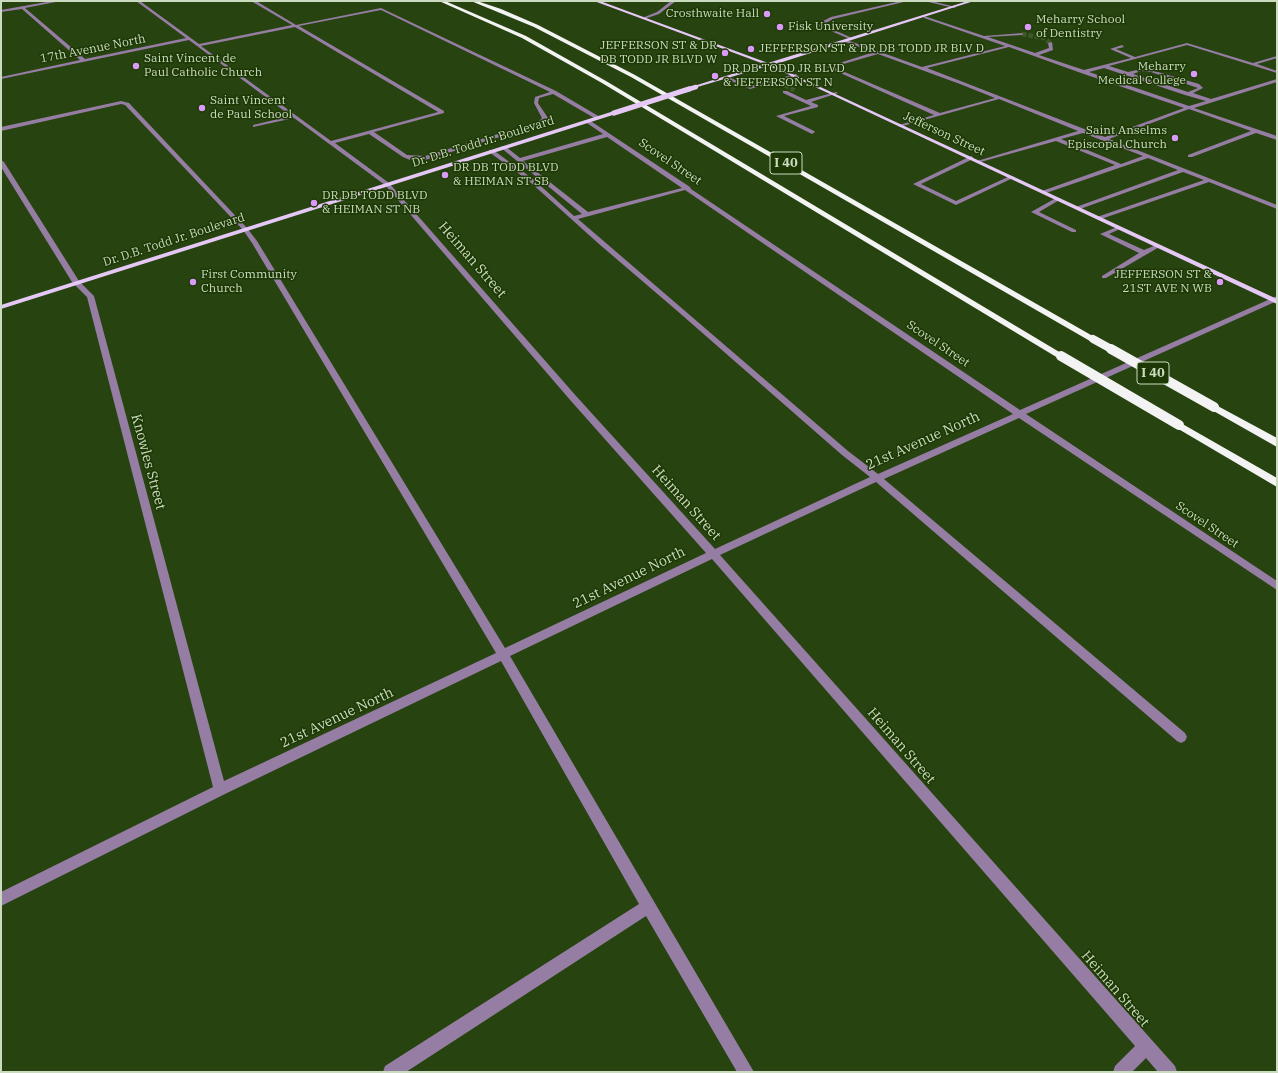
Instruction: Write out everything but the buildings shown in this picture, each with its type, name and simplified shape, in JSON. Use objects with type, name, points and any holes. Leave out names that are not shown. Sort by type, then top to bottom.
[{"type":"highway","name":"I 40","points":[[434,1],[453,5],[524,37],[604,82],[1061,356],[1277,483]]},
{"type":"highway","points":[[441,1],[453,5]]},
{"type":"highway","name":"I 40","points":[[473,1],[499,10],[536,26],[632,76],[1277,443]]},
{"type":"main road","name":"Jefferson Street","points":[[596,1],[770,64],[796,75],[1119,228],[1276,300]]},
{"type":"main road","name":"Dr. D.B. Todd Jr. Boulevard","points":[[1,307],[503,147],[925,17],[972,1]]},
{"type":"street","points":[[1,11],[59,1]]},
{"type":"street","name":"Heiman Street","points":[[138,1],[332,142],[386,184],[1169,1072]]},
{"type":"street","points":[[253,1],[442,112],[332,142]]},
{"type":"street","points":[[644,18],[658,13],[674,1]]},
{"type":"street","points":[[906,1],[832,18],[822,23],[821,26],[849,40],[879,52],[1277,207]]},
{"type":"street","points":[[926,1],[954,7]]},
{"type":"street","points":[[22,7],[84,61]]},
{"type":"street","name":"17th Avenue North","points":[[1,78],[84,61],[294,26],[381,9],[554,92]]},
{"type":"street","points":[[925,17],[1277,138]]},
{"type":"street","points":[[981,36],[1022,34]]},
{"type":"street","points":[[1035,55],[1052,49],[1050,43]]},
{"type":"street","points":[[1083,72],[1187,44],[1277,72]]},
{"type":"street","points":[[923,68],[1009,46]]},
{"type":"street","points":[[1122,46],[1112,49],[1135,58]]},
{"type":"street","points":[[879,52],[829,67],[938,115]]},
{"type":"street","points":[[1254,64],[1277,57]]},
{"type":"street","points":[[1104,66],[1211,101]]},
{"type":"street","points":[[1127,74],[1141,70],[1151,71],[1201,88],[1187,94]]},
{"type":"street","points":[[726,78],[750,88],[796,75]]},
{"type":"street","points":[[1105,139],[1136,126],[1188,108],[1277,80]]},
{"type":"street","points":[[774,81],[785,86]]},
{"type":"street","points":[[766,83],[776,88]]},
{"type":"street","points":[[794,90],[800,94],[794,96]]},
{"type":"street","points":[[370,132],[405,156],[410,158],[426,158],[540,123],[545,118],[536,103],[537,97],[554,92],[598,118]]},
{"type":"street","points":[[785,92],[816,106],[780,116],[812,132]]},
{"type":"street","points":[[806,102],[836,94]]},
{"type":"street","points":[[902,126],[999,98]]},
{"type":"street","points":[[1,129],[121,102],[127,104],[245,229],[255,242],[504,655],[648,906],[746,1072]]},
{"type":"street","points":[[255,126],[296,116]]},
{"type":"street","name":"Scovel Street","points":[[587,121],[688,188],[1019,414],[1277,586]]},
{"type":"street","points":[[979,162],[1083,131]]},
{"type":"street","points":[[1190,156],[1255,131]]},
{"type":"street","points":[[519,160],[608,135]]},
{"type":"street","points":[[1056,139],[1119,165]]},
{"type":"street","points":[[503,147],[586,214]]},
{"type":"street","points":[[491,151],[531,180],[844,453],[877,478],[1181,737]]},
{"type":"street","points":[[1044,192],[1148,156]]},
{"type":"street","points":[[971,158],[916,184],[956,203],[1012,177]]},
{"type":"street","name":"Knowles Street","points":[[1,162],[76,282],[90,296],[220,790]]},
{"type":"street","points":[[1078,208],[1184,170]]},
{"type":"street","points":[[1099,218],[1210,180]]},
{"type":"street","points":[[573,218],[688,188]]},
{"type":"street","points":[[1058,199],[1034,212],[1074,231]]},
{"type":"street","points":[[1119,228],[1103,234],[1144,253]]},
{"type":"street","points":[[1104,277],[1158,246]]},
{"type":"street","name":"21st Avenue North","points":[[1,900],[220,790],[713,554],[877,478],[1276,300]]},
{"type":"street","points":[[391,1072],[648,906]]},
{"type":"street","points":[[1122,1072],[1146,1046]]},
{"type":"tunnel","points":[[1022,34],[1044,38],[1050,43]]},
{"type":"tunnel","points":[[785,85],[794,90],[793,89]]},
{"type":"place","name":"Crosthwaite Hall","points":[[767,14]]},
{"type":"place","name":"Fisk University","points":[[780,27]]},
{"type":"place","name":"Meharry School of Dentistry","points":[[1028,27]]},
{"type":"place","name":"JEFFERSON ST & DR DB TODD JR BLV D","points":[[751,49]]},
{"type":"place","name":"JEFFERSON ST & DR DB TODD JR BLVD W","points":[[725,53]]},
{"type":"place","name":"Saint Vincent de Paul Catholic Church","points":[[136,66]]},
{"type":"place","name":"Meharry Medical College","points":[[1194,74]]},
{"type":"place","name":"DR DB TODD JR BLVD & JEFFERSON ST N","points":[[715,76]]},
{"type":"place","name":"Saint Vincent de Paul School","points":[[202,108]]},
{"type":"place","name":"Saint Anselms Episcopal Church","points":[[1175,138]]},
{"type":"place","name":"DR DB TODD BLVD & HEIMAN ST SB","points":[[445,175]]},
{"type":"place","name":"DR DB TODD BLVD & HEIMAN ST NB","points":[[314,203]]},
{"type":"place","name":"First Community Church","points":[[193,282]]},
{"type":"place","name":"JEFFERSON ST & 21ST AVE N WB","points":[[1220,282]]}]
